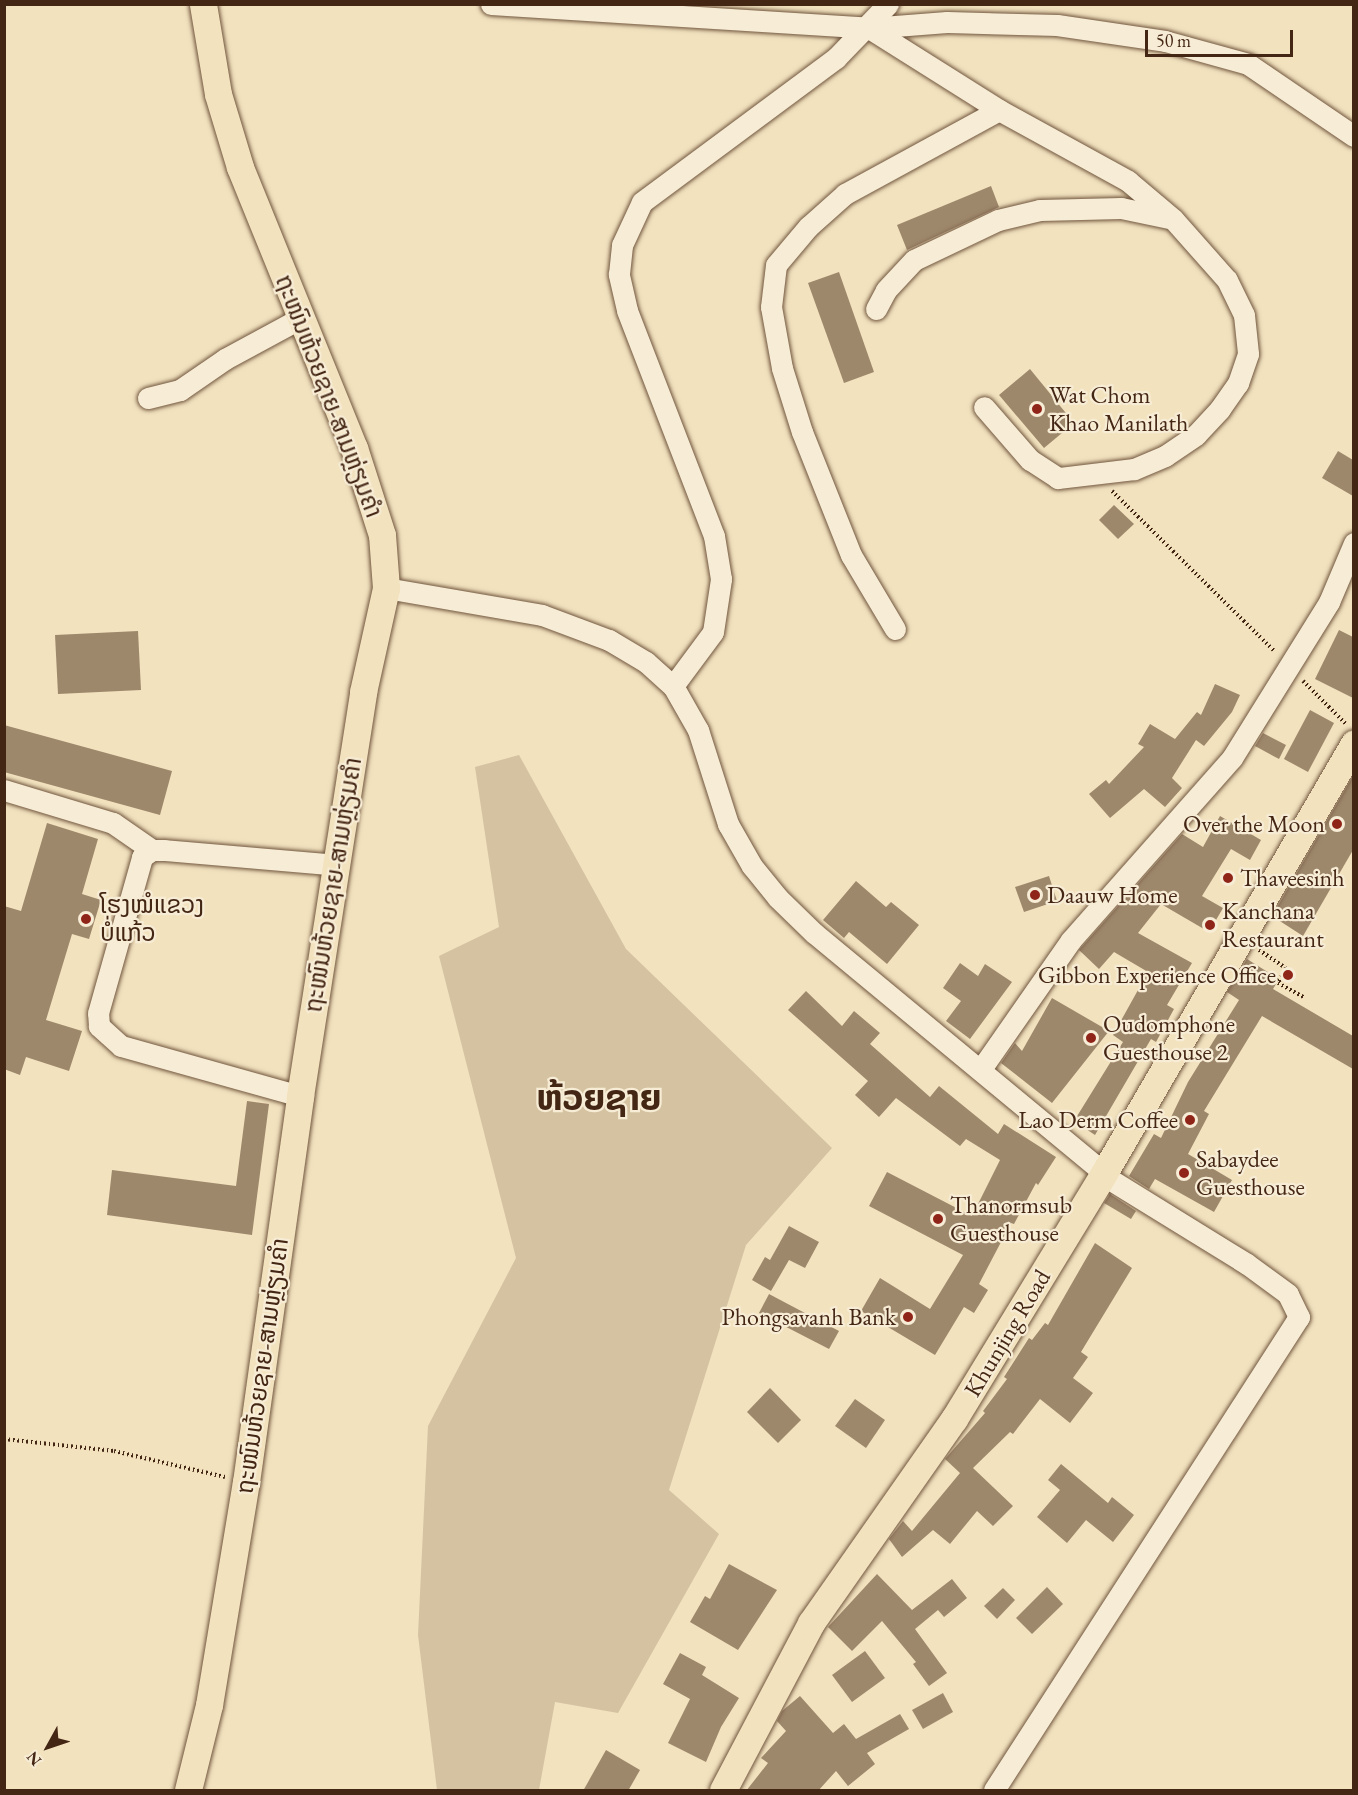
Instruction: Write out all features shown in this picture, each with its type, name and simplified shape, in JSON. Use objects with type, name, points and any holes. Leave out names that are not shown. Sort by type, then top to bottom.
[{"type":"main road","name":"ຖະໜົນຫ້ວຍຊາຍ-ສາມຫຼ່ຽມຄຳ","points":[[188,1791],[209,1705],[246,1482],[300,1096],[338,864],[363,692],[386,588],[382,535],[354,448],[299,319],[240,167],[218,94],[203,4]]},
{"type":"main road","name":"Khunjing Road","points":[[723,1791],[811,1623],[954,1419],[1103,1174],[1353,744]]},
{"type":"street","points":[[491,4],[869,28],[947,22],[1057,25],[1165,41],[1248,64],[1353,136]]},
{"type":"street","points":[[673,686],[713,632],[722,579],[714,536],[627,310],[620,274],[622,245],[642,202],[662,185],[810,79],[869,28],[888,4]]},
{"type":"street","points":[[869,28],[999,110],[1128,181],[1173,219],[1227,280],[1244,315],[1248,354],[1238,382],[1220,409],[1196,435],[1165,456],[1134,469],[1059,478],[1044,471],[984,407]]},
{"type":"street","points":[[895,629],[851,555],[802,432],[782,368],[771,307],[776,265],[808,227],[845,194],[999,110]]},
{"type":"street","points":[[876,309],[886,290],[914,260],[998,220],[1040,210],[1121,208],[1173,219]]},
{"type":"street","points":[[148,398],[166,397],[180,390],[225,359],[299,319]]},
{"type":"street","points":[[981,1069],[1071,940],[1232,758],[1287,665],[1329,602],[1353,543]]},
{"type":"street","points":[[386,588],[542,615],[609,640],[646,662],[673,686],[698,730],[728,825],[752,866],[814,933],[981,1069],[1103,1174],[1247,1264],[1288,1294],[1299,1317],[994,1791]]},
{"type":"street","points":[[4,790],[112,823],[152,850],[338,864]]},
{"type":"street","points":[[152,850],[142,857],[137,866],[98,1013],[99,1026],[121,1046],[300,1096]]},
{"type":"path","points":[[1095,474],[1353,732]]},
{"type":"path","points":[[1241,938],[1286,968],[1278,983],[1303,997]]},
{"type":"path","points":[[4,1439],[114,1451],[246,1482]]},
{"type":"shaded area","points":[[519,755],[626,949],[832,1148],[746,1245],[669,1490],[719,1534],[618,1713],[555,1702],[539,1790],[437,1790],[418,1635],[428,1426],[516,1258],[439,956],[499,927],[475,767]]},
{"type":"building","points":[[991,186],[999,207],[907,250],[897,225]]},
{"type":"building","points":[[839,272],[874,372],[844,383],[808,283]]},
{"type":"building","name":"Wat Chom Khao Manilath","points":[[1030,369],[1074,423],[1044,448],[999,395]]},
{"type":"building","points":[[1338,451],[1353,460],[1353,496],[1322,478]]},
{"type":"building","points":[[1114,505],[1134,524],[1118,539],[1099,520]]},
{"type":"building","points":[[1339,630],[1353,637],[1353,698],[1315,679]]},
{"type":"building","points":[[138,631],[141,690],[58,694],[55,635]]},
{"type":"building","points":[[1215,684],[1240,695],[1232,712],[1204,746],[1196,740],[1172,778],[1182,788],[1165,807],[1144,789],[1110,818],[1089,794],[1106,780],[1109,784],[1144,747],[1138,744],[1150,724],[1175,739],[1197,712],[1201,715]]},
{"type":"building","points":[[1310,710],[1334,723],[1308,772],[1284,759]]},
{"type":"building","points":[[4,725],[172,771],[160,815],[4,772]]},
{"type":"building","points":[[1263,733],[1286,745],[1279,759],[1255,746]]},
{"type":"building","points":[[1353,776],[1353,850],[1303,936],[1272,916]]},
{"type":"building","points":[[1220,816],[1261,840],[1250,860],[1231,849],[1202,896],[1223,908],[1209,932],[1161,904],[1138,933],[1192,963],[1167,1005],[1174,1009],[1156,1042],[1151,1039],[1095,1135],[1074,1121],[1123,1042],[1113,1035],[1148,972],[1114,952],[1099,969],[1079,950],[1182,834],[1203,847]]},
{"type":"building","points":[[47,823],[98,839],[82,894],[101,900],[89,939],[72,934],[46,1020],[82,1031],[69,1071],[26,1057],[20,1075],[4,1069],[4,906],[21,911]]},
{"type":"building","points":[[1049,876],[1057,901],[1024,912],[1015,887]]},
{"type":"building","points":[[856,881],[886,907],[891,902],[919,925],[887,964],[849,932],[844,938],[823,920]]},
{"type":"building","points":[[1247,959],[1279,979],[1273,989],[1353,1036],[1353,1069],[1262,1016],[1204,1111],[1209,1114],[1188,1154],[1232,1180],[1214,1212],[1155,1179],[1149,1189],[1129,1176],[1154,1134],[1161,1138],[1188,1082],[1239,1000],[1227,992]]},
{"type":"building","points":[[960,963],[978,976],[985,964],[1012,982],[970,1039],[946,1021],[961,1001],[943,988]]},
{"type":"building","points":[[806,991],[842,1026],[854,1011],[880,1033],[870,1044],[930,1097],[939,1086],[998,1134],[1004,1124],[1056,1157],[1038,1185],[1036,1183],[1014,1224],[1011,1223],[979,1284],[988,1290],[974,1313],[964,1307],[935,1355],[861,1311],[880,1278],[930,1309],[963,1255],[869,1206],[887,1172],[972,1216],[1000,1160],[966,1139],[960,1146],[896,1098],[879,1117],[855,1095],[868,1081],[788,1010]]},
{"type":"building","points":[[1052,998],[1109,1031],[1052,1103],[1001,1063],[1015,1043],[1022,1051]]},
{"type":"building","points":[[247,1101],[269,1104],[252,1235],[107,1215],[112,1170],[236,1186]]},
{"type":"building","points":[[1110,1194],[1136,1211],[1131,1219],[1104,1203]]},
{"type":"building","points":[[789,1226],[819,1242],[805,1268],[789,1260],[771,1291],[752,1280],[765,1257],[770,1260]]},
{"type":"building","points":[[1095,1243],[1132,1268],[1081,1352],[1088,1357],[1073,1378],[1093,1393],[1070,1423],[1040,1399],[1013,1434],[1010,1432],[973,1468],[1013,1506],[993,1526],[977,1511],[950,1544],[933,1530],[902,1557],[889,1539],[903,1521],[912,1531],[960,1473],[945,1459],[985,1413],[983,1411],[1007,1379],[1004,1377],[1029,1338],[1032,1340],[1045,1323],[1048,1325]]},
{"type":"building","points":[[769,1294],[839,1331],[829,1349],[759,1313]]},
{"type":"building","points":[[770,1388],[801,1420],[778,1443],[747,1412]]},
{"type":"building","points":[[855,1399],[885,1420],[866,1448],[835,1426]]},
{"type":"building","points":[[1061,1464],[1108,1503],[1112,1497],[1134,1515],[1113,1542],[1086,1520],[1067,1543],[1037,1517],[1060,1490],[1048,1480]]},
{"type":"building","points":[[729,1564],[777,1590],[738,1650],[690,1622],[705,1596],[710,1599]]},
{"type":"building","points":[[877,1574],[912,1610],[952,1579],[967,1598],[944,1617],[938,1610],[915,1629],[947,1673],[929,1686],[913,1664],[916,1662],[882,1621],[852,1651],[828,1627]]},
{"type":"building","points":[[1047,1587],[1063,1604],[1032,1634],[1016,1618]]},
{"type":"building","points":[[1003,1588],[1015,1600],[997,1619],[984,1606]]},
{"type":"building","points":[[865,1651],[885,1678],[852,1702],[832,1675]]},
{"type":"building","points":[[680,1653],[706,1667],[702,1675],[739,1698],[721,1727],[706,1762],[668,1743],[690,1699],[663,1684]]},
{"type":"building","points":[[943,1693],[953,1712],[923,1729],[912,1710]]},
{"type":"building","points":[[800,1696],[833,1733],[844,1724],[856,1739],[900,1714],[909,1729],[867,1753],[875,1764],[848,1786],[836,1771],[818,1791],[746,1791],[768,1763],[761,1758],[786,1731],[777,1721],[782,1711]]},
{"type":"building","points":[[606,1750],[640,1770],[628,1791],[583,1791]]},
{"type":"place","name":"Wat Chom Khao Manilath","points":[[1037,409]]},
{"type":"place","name":"Over the Moon","points":[[1337,824]]},
{"type":"place","name":"Thaveesinh","points":[[1228,878]]},
{"type":"place","name":"Daauw Home","points":[[1035,895]]},
{"type":"place","name":"ໂຮງໝໍແຂວງ ບໍ່ແກ້ວ","points":[[86,919]]},
{"type":"place","name":"Kanchana Restaurant","points":[[1210,925]]},
{"type":"place","name":"Gibbon Experience Office","points":[[1288,975]]},
{"type":"place","name":"Oudomphone Guesthouse 2","points":[[1091,1038]]},
{"type":"place","name":"Lao Derm Coffee","points":[[1190,1120]]},
{"type":"place","name":"Sabaydee Guesthouse","points":[[1184,1173]]},
{"type":"place","name":"Thanormsub Guesthouse","points":[[938,1219]]},
{"type":"place","name":"Phongsavanh Bank","points":[[908,1317]]},
{"type":"district","name":"ຫ້ວຍຊາຍ","points":[[599,1098]]}]
